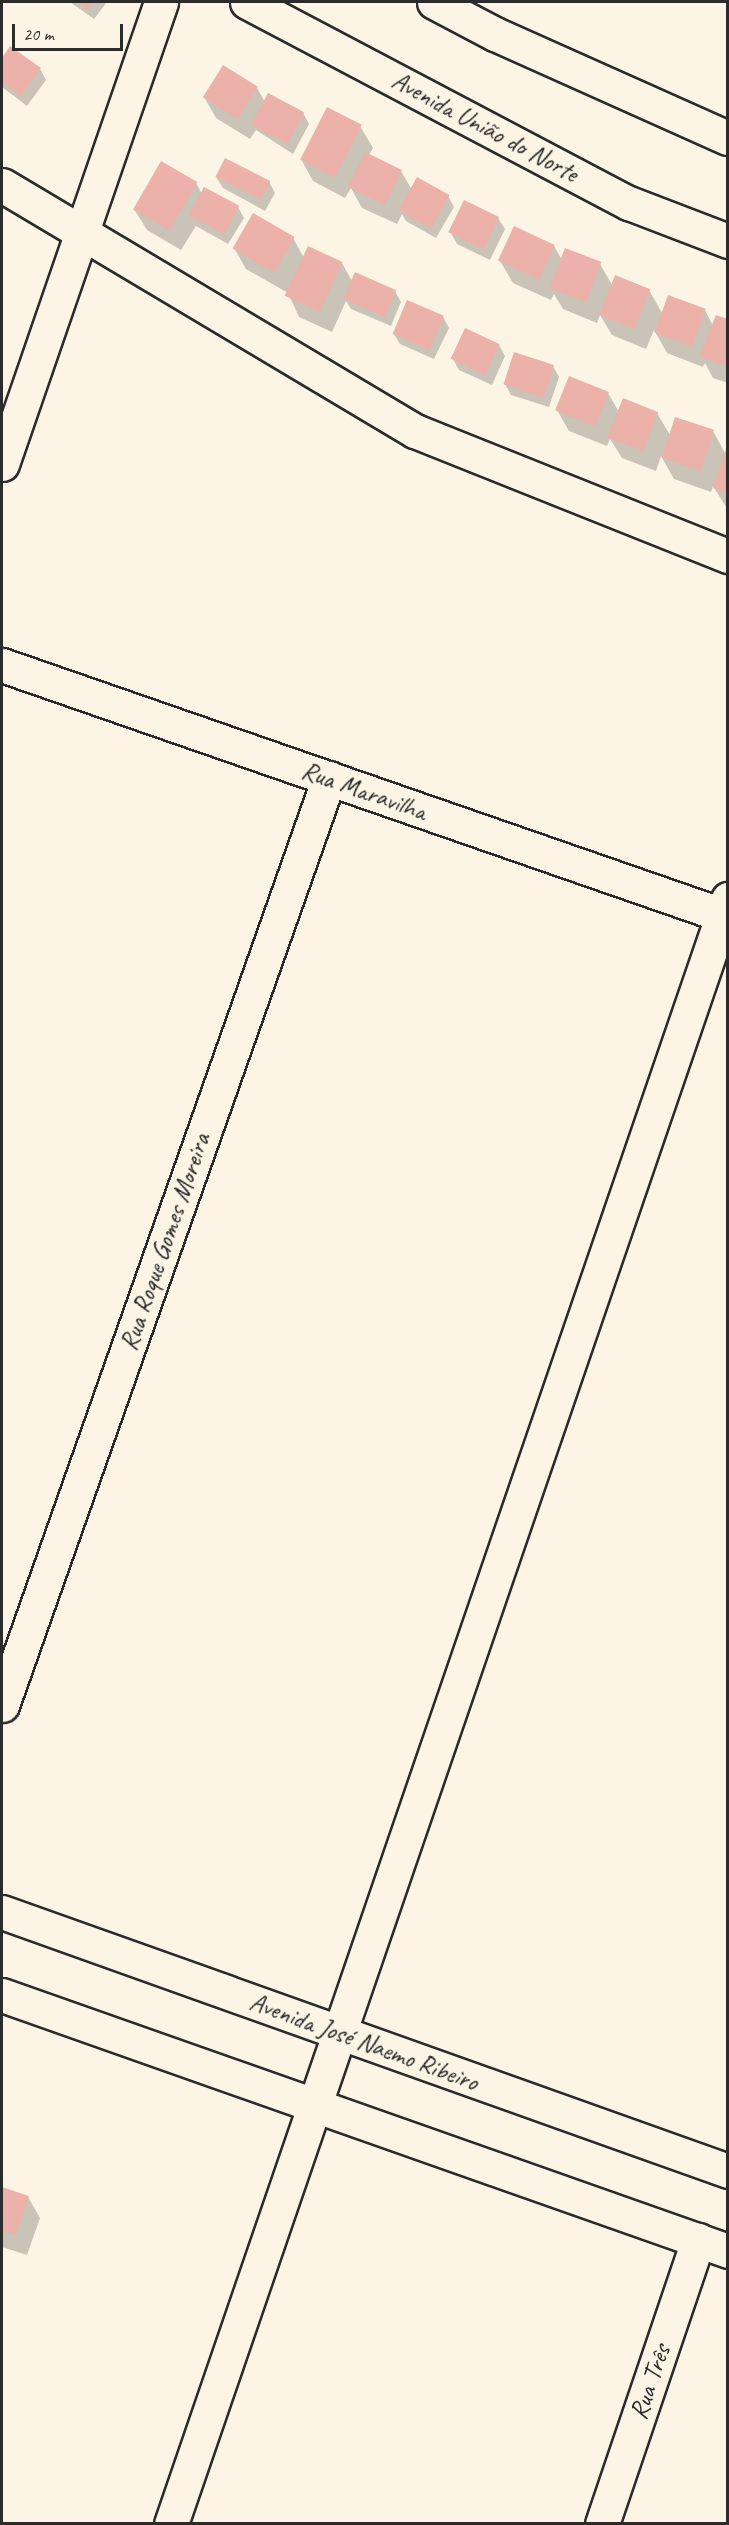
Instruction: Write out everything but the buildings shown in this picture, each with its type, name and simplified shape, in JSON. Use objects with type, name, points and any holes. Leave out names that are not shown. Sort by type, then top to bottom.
[{"type":"street","points":[[2,464],[161,2]]},
{"type":"street","name":"Avenida União do Norte","points":[[247,2],[629,203],[728,241]]},
{"type":"street","points":[[434,2],[495,34],[728,138]]},
{"type":"street","points":[[2,185],[415,431],[728,556]]},
{"type":"street","name":"Rua Maravilha","points":[[2,665],[329,778],[726,910]]},
{"type":"street","name":"Rua Roque Gomes Moreira","points":[[2,1705],[329,778]]},
{"type":"street","points":[[171,2523],[726,910]]},
{"type":"street","name":"Avenida José Naemo Ribeiro","points":[[2,1912],[727,2171]]},
{"type":"street","points":[[2,1995],[313,2108],[728,2251]]},
{"type":"street","name":"Rua Três","points":[[602,2523],[698,2240]]}]
